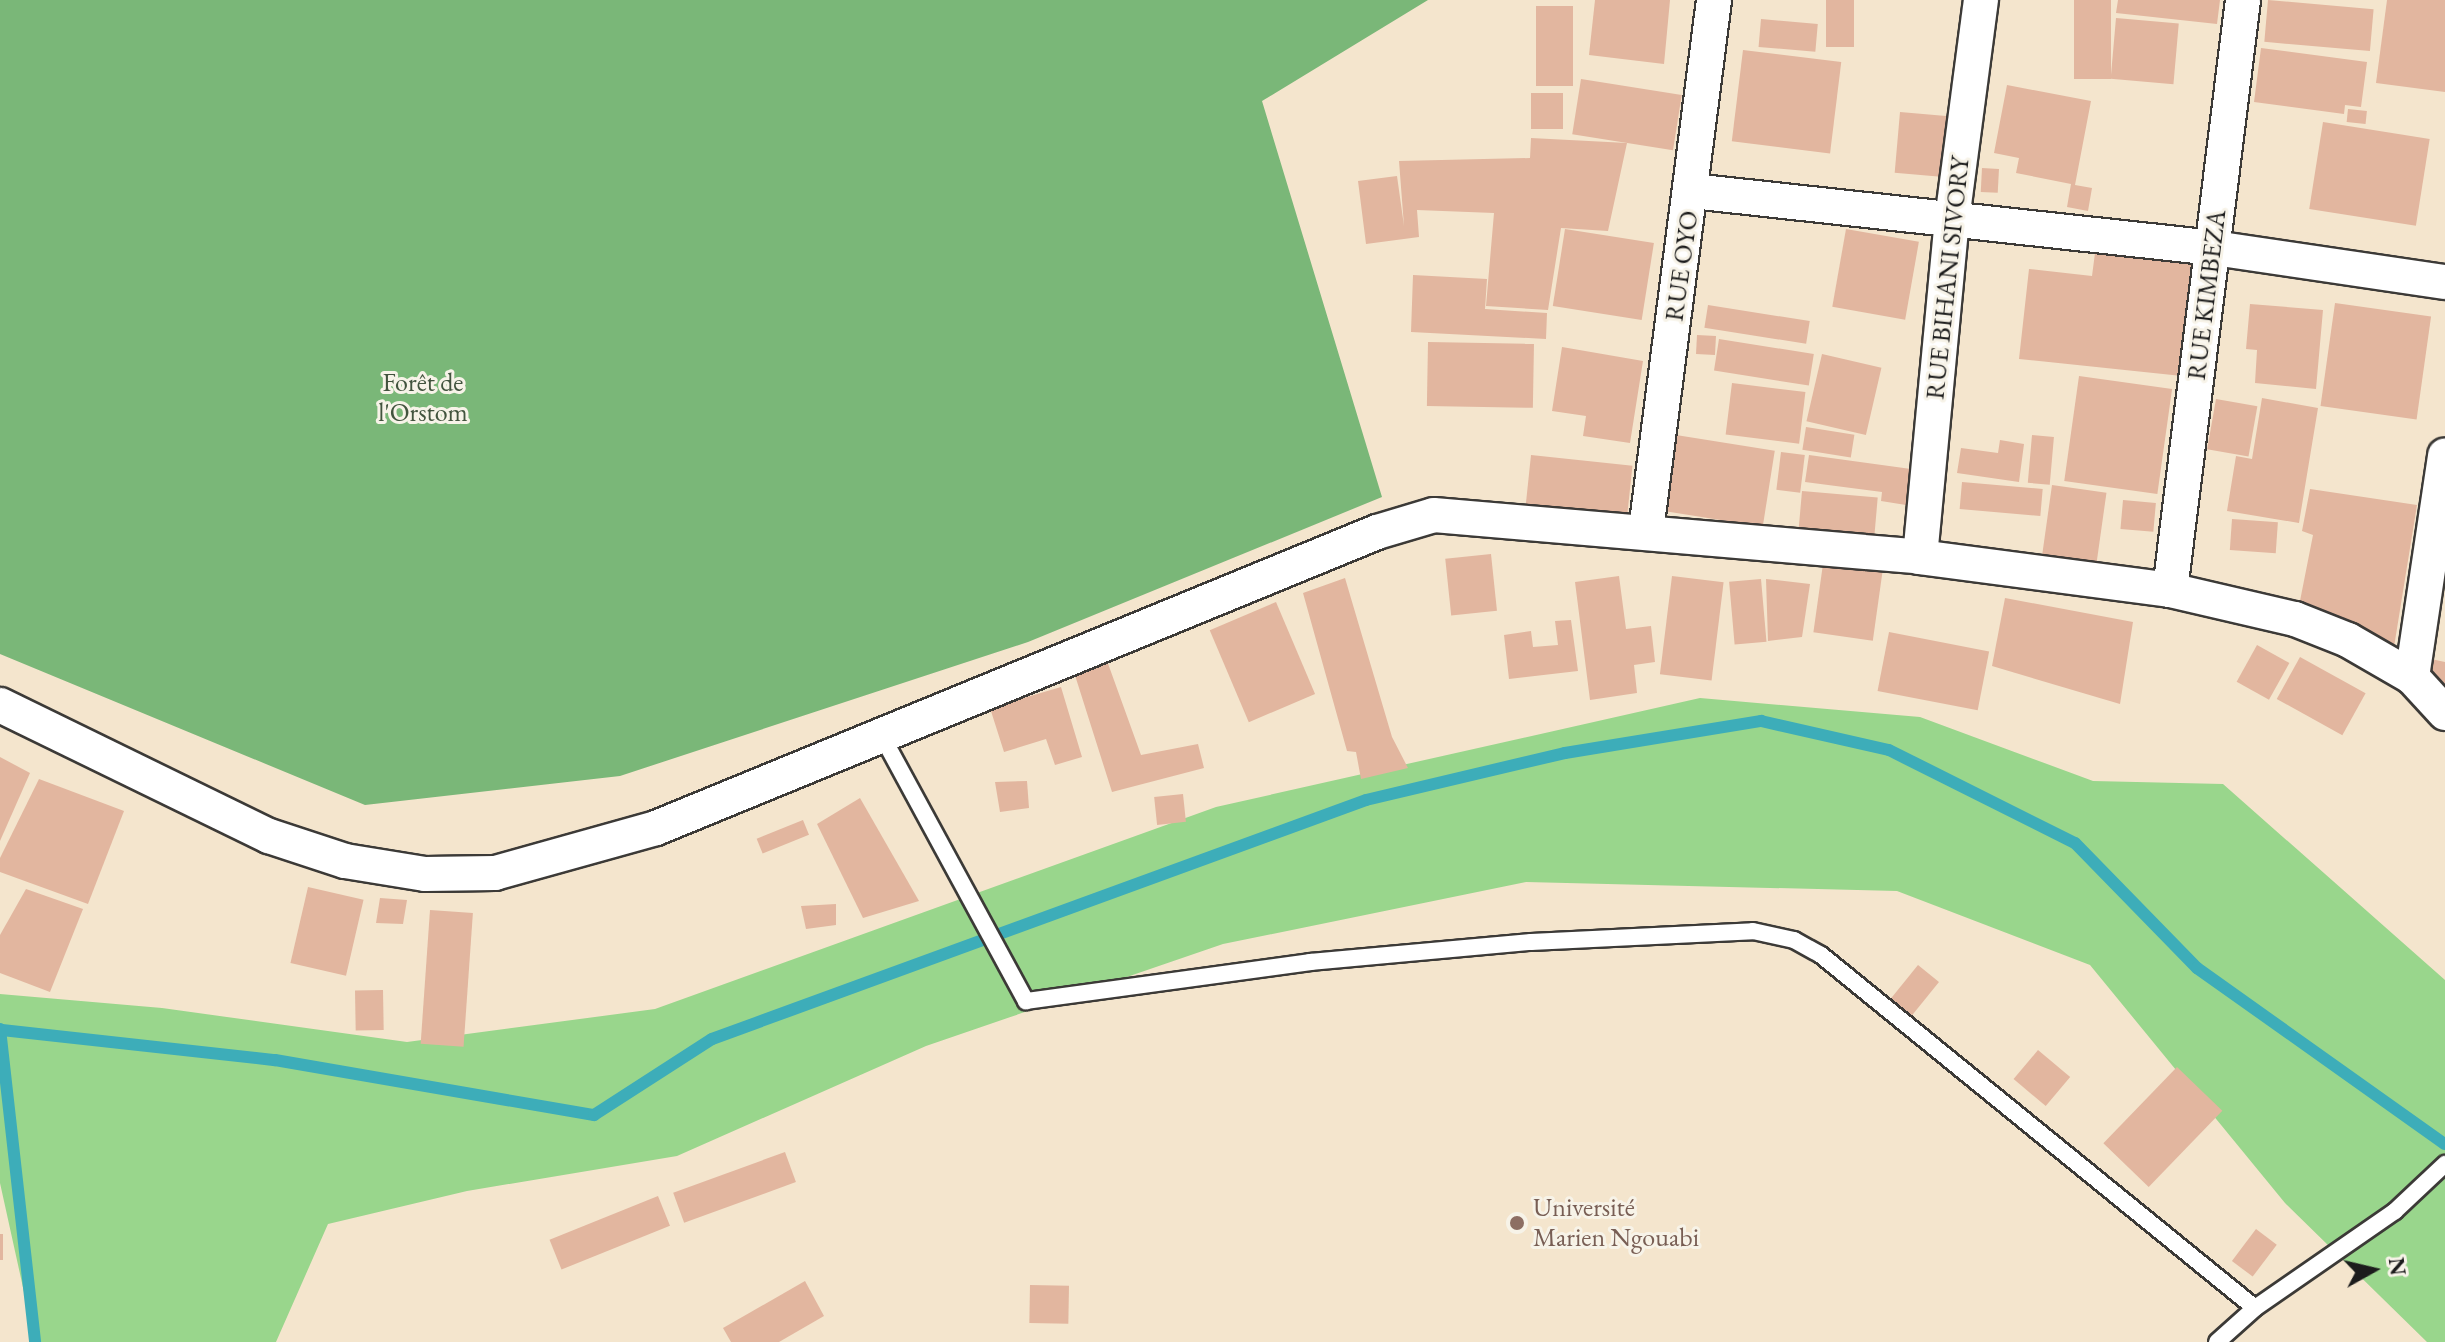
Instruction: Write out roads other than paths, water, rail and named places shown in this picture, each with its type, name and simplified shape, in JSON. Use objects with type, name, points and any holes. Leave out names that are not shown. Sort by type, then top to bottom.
[{"type":"street","name":"RUE OYO","points":[[1646,531],[1692,191],[1714,0]]},
{"type":"street","name":"RUE BIHANI SIVORY","points":[[1920,557],[1952,220],[1981,0]]},
{"type":"street","name":"RUE KIMBEZA","points":[[2170,590],[2243,0]]},
{"type":"street","points":[[1692,191],[2214,248],[2445,282]]},
{"type":"street","points":[[2412,677],[2445,455]]},
{"type":"street","points":[[0,705],[269,836],[345,861],[425,874],[495,873],[656,828],[1377,532],[1434,515],[1920,557],[2170,590],[2295,619],[2348,640],[2412,677],[2445,713]]},
{"type":"lane","points":[[882,736],[959,884],[1026,1001],[1294,964],[1531,942],[1753,931],[1794,940],[1821,955],[2255,1308]]},
{"type":"lane","points":[[2217,1342],[2255,1308],[2395,1211],[2445,1164]]},
{"type":"waterway","points":[[2,1030],[275,1060],[594,1115],[712,1039],[1366,800],[1565,753],[1761,721],[1889,750],[2075,843],[2197,968],[2445,1144]]},
{"type":"waterway","points":[[0,1029],[35,1342]]},
{"type":"place","name":"Université Marien Ngouabi","points":[[1517,1223]]},
{"type":"park label","name":"Forêt de l'Orstom","points":[[423,398]]}]
